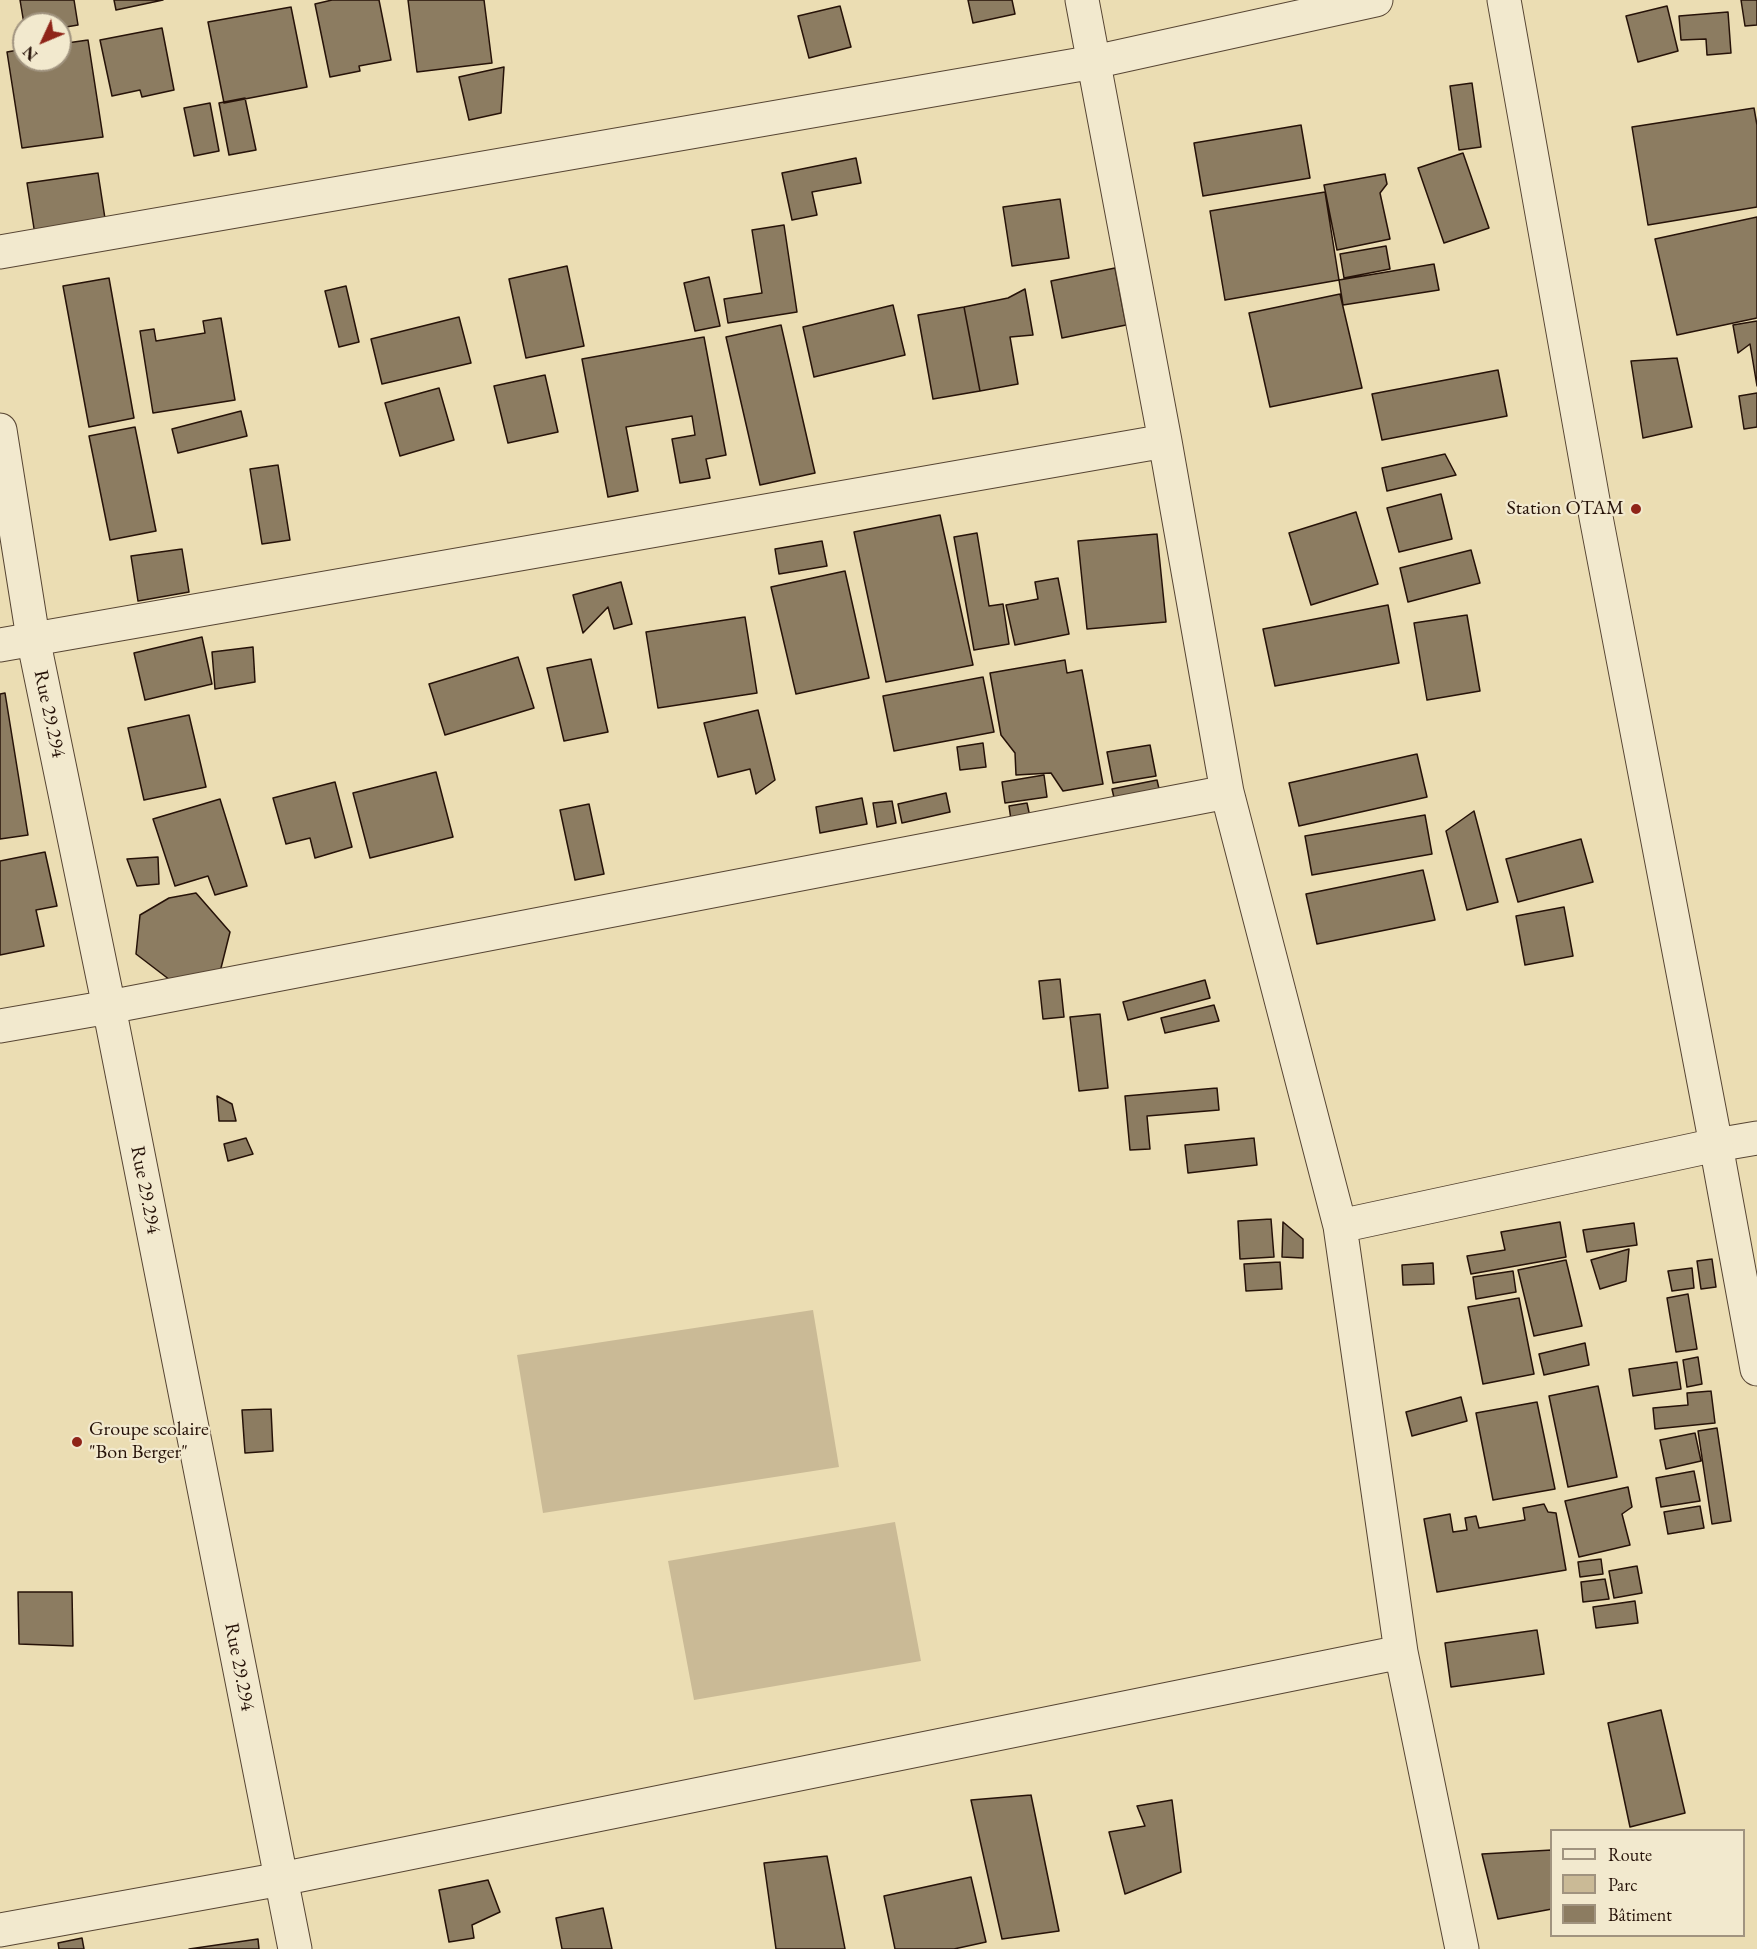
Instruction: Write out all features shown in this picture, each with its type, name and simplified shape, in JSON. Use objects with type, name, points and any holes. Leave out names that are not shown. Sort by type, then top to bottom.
[{"type":"street","points":[[1083,0],[1227,792],[1340,1226],[1401,1652],[1462,1949]]},
{"type":"street","points":[[0,252],[1094,62],[1376,0]]},
{"type":"street","points":[[1504,0],[1596,517],[1757,1369]]},
{"type":"street","name":"Rue 29.294","points":[[0,430],[33,639],[109,1007],[295,1949]]},
{"type":"street","points":[[0,645],[1165,441]]},
{"type":"street","points":[[0,1026],[1227,792]]},
{"type":"street","points":[[1340,1226],[1757,1138]]},
{"type":"street","points":[[0,1930],[281,1879],[1401,1652]]},
{"type":"green space","points":[[813,1310],[839,1467],[543,1513],[517,1355]]},
{"type":"green space","points":[[895,1522],[921,1661],[694,1700],[668,1561]]},
{"type":"building","points":[[20,0],[74,0],[78,25],[72,26],[72,12],[22,12]]},
{"type":"building","points":[[114,0],[163,0],[116,10]]},
{"type":"building","points":[[332,0],[379,0],[391,60],[359,66],[360,71],[330,77],[315,4]]},
{"type":"building","points":[[408,0],[484,0],[492,63],[417,72]]},
{"type":"building","points":[[968,0],[1012,0],[1015,14],[973,23]]},
{"type":"building","points":[[1741,0],[1757,0],[1757,25],[1745,26]]},
{"type":"building","points":[[840,6],[851,47],[809,58],[798,16]]},
{"type":"building","points":[[1667,6],[1678,51],[1638,62],[1626,16]]},
{"type":"building","points":[[291,7],[307,87],[224,103],[208,22]]},
{"type":"building","points":[[1728,12],[1731,53],[1707,55],[1706,39],[1681,40],[1679,16]]},
{"type":"building","points":[[162,28],[174,90],[142,97],[140,90],[112,96],[100,40]]},
{"type":"building","points":[[88,40],[103,137],[22,148],[7,52],[12,51],[12,72],[72,72],[72,42]]},
{"type":"building","points":[[504,67],[501,113],[469,120],[459,77]]},
{"type":"building","points":[[1472,83],[1481,147],[1459,150],[1450,86]]},
{"type":"building","points":[[245,98],[256,150],[229,155],[219,103]]},
{"type":"building","points":[[210,103],[219,151],[194,156],[184,108]]},
{"type":"building","points":[[1754,108],[1757,125],[1757,207],[1648,225],[1632,127]]},
{"type":"building","points":[[1301,125],[1310,178],[1203,196],[1194,143]]},
{"type":"building","points":[[1463,153],[1489,228],[1444,243],[1418,168]]},
{"type":"building","points":[[856,158],[861,183],[812,192],[817,215],[792,220],[782,173]]},
{"type":"building","points":[[98,173],[106,225],[35,235],[27,183]]},
{"type":"building","points":[[1385,174],[1387,184],[1380,193],[1390,239],[1337,250],[1324,185]]},
{"type":"building","points":[[1325,192],[1339,280],[1225,300],[1210,211]]},
{"type":"building","points":[[1060,199],[1069,258],[1012,266],[1003,207]]},
{"type":"building","points":[[1757,217],[1757,318],[1677,335],[1655,239]]},
{"type":"building","points":[[784,225],[797,312],[728,323],[724,299],[762,293],[752,230]]},
{"type":"building","points":[[1386,246],[1390,269],[1344,278],[1340,254]]},
{"type":"building","points":[[1434,264],[1439,290],[1343,305],[1339,280]]},
{"type":"building","points":[[567,266],[584,346],[526,358],[509,279]]},
{"type":"building","points":[[1115,268],[1126,325],[1062,338],[1051,281]]},
{"type":"building","points":[[709,277],[720,326],[695,331],[684,283]]},
{"type":"building","points":[[109,278],[134,418],[89,427],[63,286]]},
{"type":"building","points":[[346,286],[359,342],[339,347],[325,291]]},
{"type":"building","points":[[1025,289],[1033,335],[1010,337],[1018,384],[980,391],[964,307],[1008,298]]},
{"type":"building","points":[[1340,294],[1362,388],[1270,407],[1249,313]]},
{"type":"building","points":[[893,305],[905,355],[814,377],[803,327]]},
{"type":"building","points":[[964,307],[980,391],[933,399],[918,315]]},
{"type":"building","points":[[459,317],[471,363],[382,384],[371,339]]},
{"type":"building","points":[[221,318],[235,400],[153,413],[140,331],[154,329],[156,341],[205,333],[203,321]]},
{"type":"building","points":[[1757,321],[1757,386],[1750,344],[1738,353],[1733,325]]},
{"type":"building","points":[[781,325],[815,473],[760,485],[726,337]]},
{"type":"building","points":[[704,337],[726,455],[706,459],[710,478],[680,483],[672,439],[695,435],[692,416],[626,427],[638,491],[608,497],[582,359]]},
{"type":"building","points":[[1677,358],[1692,427],[1643,438],[1631,361]]},
{"type":"building","points":[[1498,370],[1507,416],[1382,440],[1372,394]]},
{"type":"building","points":[[545,375],[558,432],[508,443],[494,386]]},
{"type":"building","points":[[439,388],[454,440],[400,456],[385,403]]},
{"type":"building","points":[[1757,393],[1757,427],[1744,429],[1739,396]]},
{"type":"building","points":[[241,411],[247,436],[178,453],[172,429]]},
{"type":"building","points":[[135,427],[156,531],[110,540],[89,436]]},
{"type":"building","points":[[1445,454],[1456,475],[1387,491],[1382,468]]},
{"type":"building","points":[[278,465],[290,540],[262,544],[250,469]]},
{"type":"building","points":[[1441,494],[1452,539],[1399,552],[1387,508]]},
{"type":"building","points":[[1356,512],[1378,584],[1311,605],[1289,533]]},
{"type":"building","points":[[940,515],[973,665],[886,682],[854,532]]},
{"type":"building","points":[[977,533],[989,606],[1003,604],[1009,644],[974,650],[954,537]]},
{"type":"building","points":[[1157,534],[1166,622],[1087,629],[1078,541]]},
{"type":"building","points":[[822,541],[827,566],[779,574],[775,549]]},
{"type":"building","points":[[182,549],[189,592],[138,601],[131,556]]},
{"type":"building","points":[[1471,550],[1480,583],[1408,602],[1400,568]]},
{"type":"building","points":[[845,571],[869,678],[796,694],[771,587]]},
{"type":"building","points":[[1058,578],[1069,634],[1015,645],[1006,605],[1038,599],[1035,582]]},
{"type":"building","points":[[621,582],[632,624],[614,629],[608,607],[583,633],[573,595]]},
{"type":"building","points":[[1388,605],[1399,663],[1275,686],[1263,629]]},
{"type":"building","points":[[1467,615],[1480,691],[1427,700],[1414,623]]},
{"type":"building","points":[[745,617],[757,693],[658,708],[646,632]]},
{"type":"building","points":[[202,637],[212,684],[145,700],[134,653]]},
{"type":"building","points":[[253,647],[255,682],[215,689],[212,652]]},
{"type":"building","points":[[518,657],[534,708],[445,735],[429,684]]},
{"type":"building","points":[[591,659],[608,732],[564,741],[547,668]]},
{"type":"building","points":[[1065,660],[1067,673],[1082,670],[1103,784],[1063,791],[1051,773],[1016,775],[1015,753],[1001,735],[990,673]]},
{"type":"building","points":[[983,677],[994,732],[894,751],[883,696]]},
{"type":"building","points":[[5,693],[28,835],[0,839],[0,694]]},
{"type":"building","points":[[758,710],[775,780],[756,794],[750,769],[718,777],[704,723]]},
{"type":"building","points":[[189,715],[206,787],[144,800],[128,728]]},
{"type":"building","points":[[983,743],[986,767],[960,770],[957,747]]},
{"type":"building","points":[[1150,745],[1156,776],[1113,783],[1107,752]]},
{"type":"building","points":[[1417,754],[1427,797],[1299,826],[1289,783]]},
{"type":"building","points":[[436,772],[453,837],[370,858],[353,793]]},
{"type":"building","points":[[1044,775],[1047,797],[1005,803],[1002,782]]},
{"type":"building","points":[[1157,780],[1160,793],[1115,802],[1112,789]]},
{"type":"building","points":[[335,782],[352,847],[315,858],[310,838],[286,844],[273,798]]},
{"type":"building","points":[[946,793],[950,812],[902,823],[898,804]]},
{"type":"building","points":[[862,798],[867,824],[820,833],[816,807]]},
{"type":"building","points":[[220,799],[247,886],[215,895],[208,876],[175,886],[153,819]]},
{"type":"building","points":[[892,801],[896,823],[877,827],[873,803]]},
{"type":"building","points":[[1027,803],[1030,817],[1011,820],[1009,806]]},
{"type":"building","points":[[589,804],[604,874],[575,880],[560,810]]},
{"type":"building","points":[[1474,811],[1498,902],[1467,910],[1446,831]]},
{"type":"building","points":[[1425,815],[1432,854],[1312,875],[1305,836]]},
{"type":"building","points":[[1581,839],[1593,882],[1518,902],[1506,859]]},
{"type":"building","points":[[45,852],[57,906],[36,910],[44,946],[0,955],[0,861]]},
{"type":"building","points":[[158,857],[159,884],[137,886],[127,859]]},
{"type":"building","points":[[1423,870],[1435,920],[1317,944],[1306,894]]},
{"type":"building","points":[[196,893],[230,932],[219,976],[170,980],[136,954],[140,915],[169,898]]},
{"type":"building","points":[[1564,907],[1573,956],[1525,965],[1516,916]]},
{"type":"building","points":[[1060,979],[1064,1017],[1043,1019],[1039,981]]},
{"type":"building","points":[[1205,980],[1210,998],[1128,1020],[1123,1002]]},
{"type":"building","points":[[1214,1005],[1219,1021],[1165,1033],[1161,1018]]},
{"type":"building","points":[[1100,1014],[1108,1088],[1079,1091],[1070,1017]]},
{"type":"building","points":[[1217,1088],[1219,1110],[1147,1116],[1150,1149],[1130,1150],[1125,1096]]},
{"type":"building","points":[[217,1096],[232,1104],[236,1121],[219,1121]]},
{"type":"building","points":[[246,1138],[253,1154],[228,1161],[224,1144]]},
{"type":"building","points":[[1254,1138],[1257,1165],[1188,1173],[1185,1145]]},
{"type":"building","points":[[1271,1219],[1274,1257],[1240,1259],[1238,1221]]},
{"type":"building","points":[[1283,1222],[1303,1239],[1303,1258],[1282,1257]]},
{"type":"building","points":[[1560,1222],[1566,1257],[1471,1274],[1467,1256],[1505,1250],[1501,1232]]},
{"type":"building","points":[[1634,1223],[1637,1245],[1587,1252],[1583,1230]]},
{"type":"building","points":[[1629,1249],[1626,1281],[1600,1289],[1591,1260]]},
{"type":"building","points":[[1712,1259],[1716,1287],[1701,1289],[1697,1261]]},
{"type":"building","points":[[1566,1260],[1582,1326],[1534,1336],[1518,1270]]},
{"type":"building","points":[[1280,1262],[1282,1289],[1246,1291],[1244,1264]]},
{"type":"building","points":[[1433,1263],[1434,1284],[1403,1285],[1402,1265]]},
{"type":"building","points":[[1692,1268],[1694,1288],[1672,1291],[1668,1271]]},
{"type":"building","points":[[1513,1271],[1516,1292],[1476,1299],[1473,1277]]},
{"type":"building","points":[[1688,1294],[1697,1349],[1676,1352],[1667,1298]]},
{"type":"building","points":[[1519,1298],[1534,1374],[1483,1384],[1468,1307]]},
{"type":"building","points":[[1585,1343],[1589,1365],[1544,1375],[1539,1354]]},
{"type":"building","points":[[1698,1357],[1702,1384],[1687,1387],[1683,1360]]},
{"type":"building","points":[[1677,1362],[1681,1389],[1633,1396],[1629,1369]]},
{"type":"building","points":[[1598,1386],[1617,1477],[1568,1487],[1549,1396]]},
{"type":"building","points":[[1711,1391],[1715,1423],[1655,1429],[1653,1408],[1688,1405],[1687,1393]]},
{"type":"building","points":[[1461,1397],[1467,1421],[1412,1436],[1406,1412]]},
{"type":"building","points":[[1537,1402],[1555,1489],[1493,1500],[1476,1413]]},
{"type":"building","points":[[271,1409],[273,1451],[245,1453],[242,1410]]},
{"type":"building","points":[[1717,1428],[1731,1521],[1712,1524],[1698,1431]]},
{"type":"building","points":[[1695,1433],[1701,1461],[1666,1469],[1660,1440]]},
{"type":"building","points":[[1694,1471],[1700,1501],[1661,1507],[1656,1478]]},
{"type":"building","points":[[1628,1487],[1632,1507],[1622,1514],[1630,1545],[1579,1557],[1565,1501]]},
{"type":"building","points":[[1544,1504],[1548,1512],[1556,1513],[1566,1570],[1437,1592],[1424,1519],[1450,1514],[1453,1532],[1467,1530],[1465,1518],[1476,1516],[1479,1528],[1525,1520],[1523,1508]]},
{"type":"building","points":[[1700,1506],[1704,1528],[1668,1534],[1664,1512]]},
{"type":"building","points":[[1601,1559],[1603,1574],[1580,1577],[1578,1562]]},
{"type":"building","points":[[1637,1566],[1642,1593],[1614,1598],[1609,1571]]},
{"type":"building","points":[[1605,1579],[1609,1599],[1583,1602],[1581,1582]]},
{"type":"building","points":[[18,1592],[72,1592],[73,1646],[19,1644]]},
{"type":"building","points":[[1635,1601],[1638,1623],[1596,1628],[1593,1607]]},
{"type":"building","points":[[1537,1630],[1544,1674],[1451,1687],[1445,1643]]},
{"type":"building","points":[[1661,1710],[1685,1813],[1630,1827],[1608,1723]]},
{"type":"building","points":[[1031,1795],[1059,1931],[1002,1939],[971,1800]]},
{"type":"building","points":[[1172,1800],[1181,1872],[1125,1894],[1109,1832],[1145,1826],[1137,1806]]},
{"type":"building","points":[[1550,1850],[1550,1909],[1498,1919],[1482,1854]]},
{"type":"building","points":[[827,1856],[845,1949],[776,1949],[764,1863]]},
{"type":"building","points":[[971,1877],[986,1942],[954,1949],[895,1949],[884,1896]]},
{"type":"building","points":[[488,1880],[500,1912],[472,1925],[474,1938],[449,1942],[439,1890]]},
{"type":"building","points":[[603,1908],[612,1949],[562,1949],[556,1918]]},
{"type":"building","points":[[82,1938],[84,1949],[59,1949],[58,1943]]},
{"type":"building","points":[[258,1939],[259,1949],[189,1949]]},
{"type":"place","name":"Station OTAM","points":[[1636,509]]},
{"type":"place","name":"Groupe scolaire \"Bon Berger\"","points":[[77,1442]]}]
